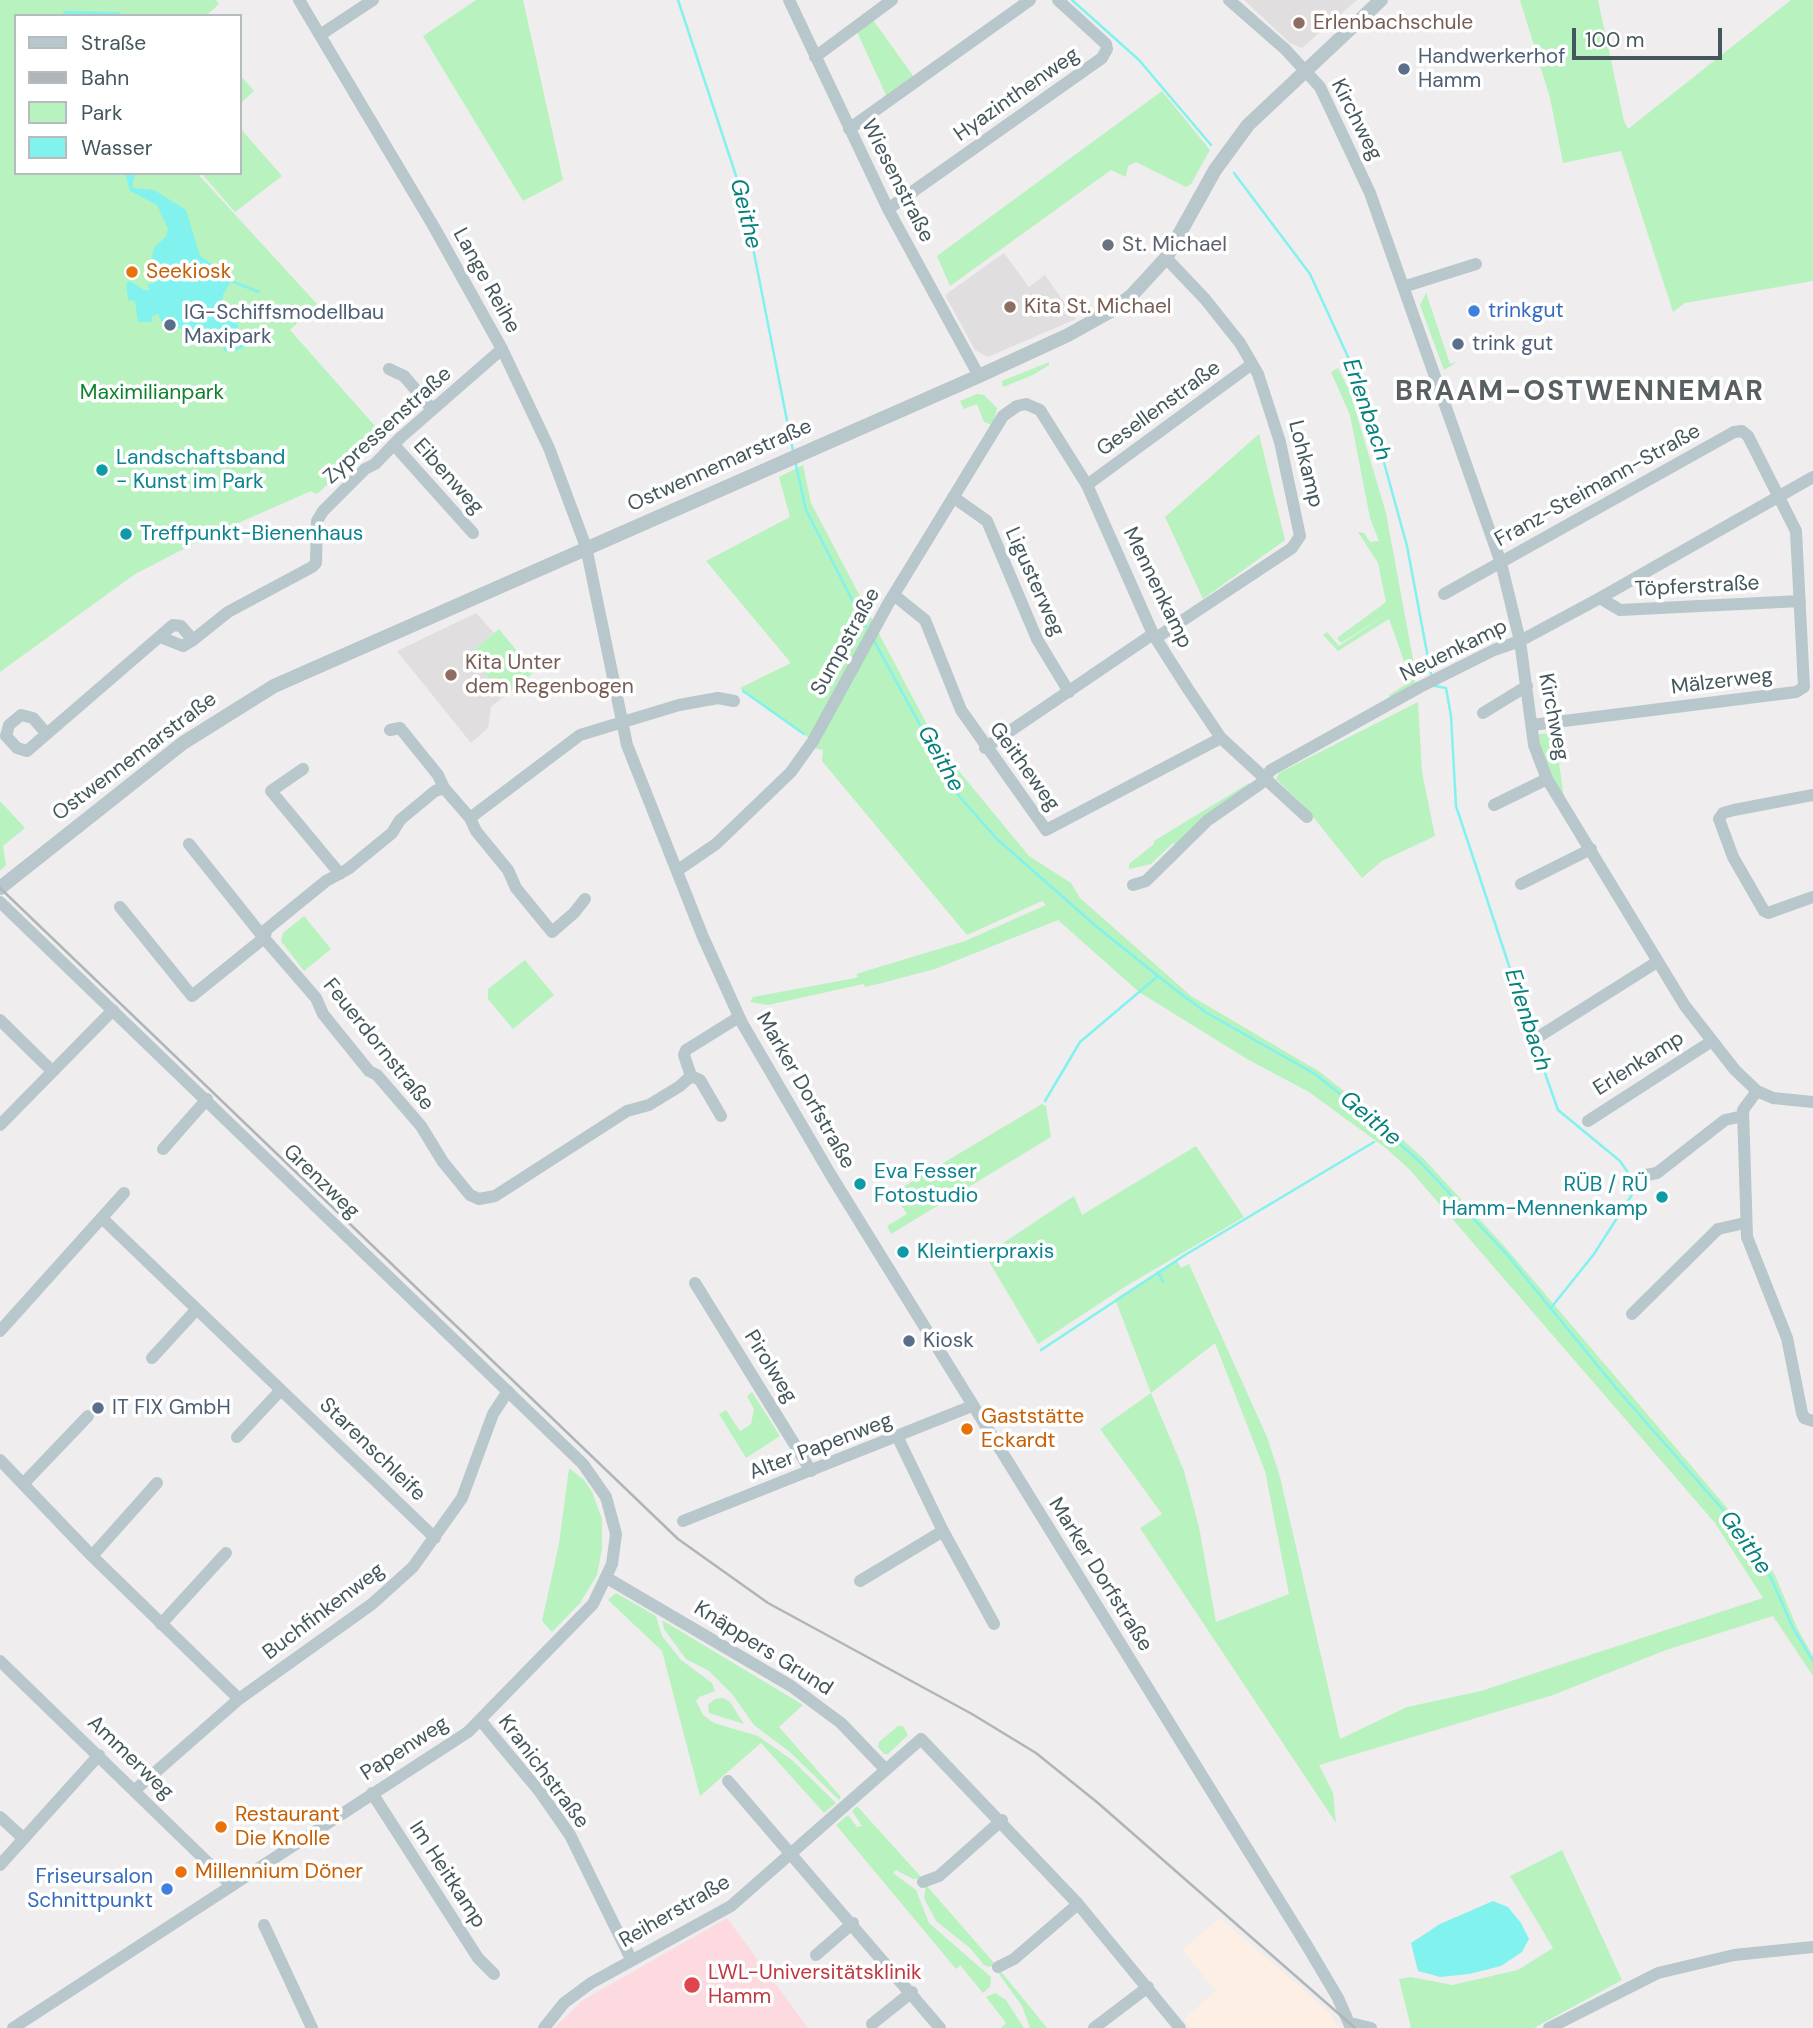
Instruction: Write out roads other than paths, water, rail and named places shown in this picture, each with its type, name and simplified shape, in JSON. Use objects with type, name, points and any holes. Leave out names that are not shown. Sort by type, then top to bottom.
[{"type":"street","name":"Lange Reihe","points":[[299,0],[502,349],[549,448],[587,554]]},
{"type":"street","points":[[320,35],[373,0]]},
{"type":"street","name":"Wiesenstraße","points":[[789,0],[888,209],[979,376]]},
{"type":"street","points":[[815,57],[892,0]]},
{"type":"street","points":[[849,129],[1030,0]]},
{"type":"street","name":"Hyazinthenweg","points":[[888,209],[1102,58],[1107,49],[1105,44],[1059,0]]},
{"type":"street","name":"Kirchweg","points":[[1229,0],[1305,69],[1320,87],[1370,193],[1406,286],[1501,564],[1520,641],[1534,745],[1547,779],[1657,962],[1712,1041],[1756,1091]]},
{"type":"street","name":"Ostwennemarstraße","points":[[0,888],[156,763],[247,701],[312,667],[587,554],[979,376],[1104,315],[1132,295],[1166,258],[1229,149],[1261,111],[1381,0]]},
{"type":"street","name":"Lohkamp","points":[[985,748],[1298,542],[1300,525],[1265,390],[1252,364],[1205,299],[1166,258]]},
{"type":"street","points":[[1406,286],[1476,264]]},
{"type":"street","name":"Zypressenstraße","points":[[193,639],[228,612],[312,568],[316,563],[320,515],[348,484],[395,446],[400,438],[502,349]]},
{"type":"street","name":"Gesellenstraße","points":[[1087,485],[1252,364]]},
{"type":"street","points":[[389,369],[404,376],[432,409]]},
{"type":"street","name":"Mennenkamp","points":[[1017,406],[1031,405],[1040,410],[1087,485],[1155,636],[1221,738],[1307,817]]},
{"type":"street","name":"Sumpstraße","points":[[678,870],[726,835],[791,772],[813,741],[894,595],[1003,416],[1017,406]]},
{"type":"street","name":"Franz-Steimann-Straße","points":[[1444,594],[1734,432],[1742,430],[1748,436],[1780,495]]},
{"type":"street","name":"Eibenweg","points":[[395,446],[473,533]]},
{"type":"street","name":"Neuenkamp","points":[[1133,885],[1146,881],[1208,820],[1260,785],[1271,770],[1420,687],[1494,650],[1520,641],[1600,598],[1813,477]]},
{"type":"street","name":"Mälzerweg","points":[[1532,725],[1800,691],[1805,683],[1796,531],[1780,495]]},
{"type":"street","name":"Ligusterweg","points":[[953,498],[987,521],[1037,639],[1069,692]]},
{"type":"street","name":"Marker Dorfstraße","points":[[587,554],[620,721],[739,1017],[765,1066],[972,1406],[1338,1998],[1350,2026]]},
{"type":"street","name":"Geitheweg","points":[[894,595],[925,620],[961,710],[985,748],[1046,830],[1221,738]]},
{"type":"street","name":"Töpferstraße","points":[[1600,598],[1620,610],[1800,601]]},
{"type":"street","points":[[46,733],[160,636],[177,623],[193,639],[183,646],[160,636]]},
{"type":"street","points":[[1483,713],[1527,687]]},
{"type":"street","points":[[470,818],[566,743],[620,721],[679,705],[718,698],[734,701]]},
{"type":"street","points":[[390,730],[400,728],[438,775],[444,788],[470,818],[475,831],[508,870],[516,888],[552,932],[585,899]]},
{"type":"street","points":[[303,769],[271,791],[340,874]]},
{"type":"street","points":[[1494,805],[1547,779]]},
{"type":"street","points":[[120,907],[192,996],[264,939],[267,929],[326,881],[340,874],[392,833],[400,820],[435,791],[444,788]]},
{"type":"street","points":[[1813,794],[1734,810],[1723,813],[1719,819],[1733,857],[1764,911],[1769,914],[1813,897]]},
{"type":"street","points":[[189,844],[264,939]]},
{"type":"street","points":[[1521,884],[1591,849]]},
{"type":"street","name":"Grenzweg","points":[[0,902],[583,1464],[606,1497]]},
{"type":"street","name":"Feuerdornstraße","points":[[264,939],[316,998],[323,1014],[369,1071],[377,1074],[421,1126],[470,1195],[479,1199],[495,1196],[627,1111],[649,1105],[691,1076]]},
{"type":"street","points":[[1535,1039],[1657,962]]},
{"type":"street","points":[[0,1125],[113,1010]]},
{"type":"street","points":[[722,1116],[701,1080],[691,1076],[684,1055],[686,1050],[739,1017]]},
{"type":"street","points":[[0,1020],[52,1071]]},
{"type":"street","name":"Erlenkamp","points":[[1588,1121],[1712,1041]]},
{"type":"street","points":[[1813,1102],[1773,1098],[1756,1091],[1743,1110],[1745,1223],[1751,1251],[1787,1338],[1801,1413],[1804,1418],[1813,1421]]},
{"type":"street","points":[[163,1149],[207,1099]]},
{"type":"street","points":[[1646,1175],[1657,1173],[1725,1120],[1743,1116]]},
{"type":"street","points":[[0,1331],[124,1193]]},
{"type":"street","name":"Starenschleife","points":[[103,1219],[435,1538]]},
{"type":"street","points":[[1632,1314],[1718,1229],[1745,1223]]},
{"type":"street","name":"Pirolweg","points":[[695,1283],[811,1471]]},
{"type":"street","points":[[152,1358],[196,1310]]},
{"type":"street","points":[[237,1437],[280,1391]]},
{"type":"street","name":"Buchfinkenweg","points":[[135,1790],[239,1699],[388,1592],[422,1557],[462,1498],[493,1414],[508,1391]]},
{"type":"street","name":"Alter Papenweg","points":[[683,1521],[898,1438],[972,1406]]},
{"type":"street","points":[[23,1484],[88,1416]]},
{"type":"street","points":[[898,1438],[943,1531],[994,1624]]},
{"type":"street","points":[[0,1460],[92,1556],[239,1699]]},
{"type":"street","points":[[92,1556],[158,1483]]},
{"type":"street","name":"Papenweg","points":[[13,2028],[481,1721],[584,1615],[601,1592],[607,1578],[616,1534],[606,1497]]},
{"type":"street","points":[[860,1581],[943,1531]]},
{"type":"street","points":[[161,1624],[226,1553]]},
{"type":"street","name":"Knäppers Grund","points":[[607,1578],[791,1686],[841,1723],[886,1770]]},
{"type":"street","name":"Ammerweg","points":[[0,1661],[231,1885]]},
{"type":"street","name":"Kranichstraße","points":[[481,1721],[540,1792],[570,1835],[631,1959]]},
{"type":"street","name":"Reiherstraße","points":[[544,2028],[570,1999],[631,1959],[731,1906],[922,1739],[1002,1821]]},
{"type":"street","points":[[0,1865],[99,1755]]},
{"type":"street","points":[[728,1781],[853,1923],[940,2028]]},
{"type":"street","name":"Im Heitkamp","points":[[372,1793],[478,1958],[494,1974]]},
{"type":"street","points":[[0,1817],[23,1838]]},
{"type":"street","points":[[923,1882],[939,1876],[1002,1821],[1078,1904],[1180,2028]]},
{"type":"street","points":[[998,1967],[1014,1959],[1078,1904]]},
{"type":"street","points":[[816,1955],[853,1923]]},
{"type":"street","points":[[264,1925],[312,2028]]},
{"type":"street","points":[[1549,2028],[1658,1973],[1734,1955],[1813,1947]]},
{"type":"street","points":[[1094,2028],[1148,1987]]},
{"type":"street","points":[[872,2024],[912,1992]]},
{"type":"street","points":[[1350,2026],[1371,2028]]},
{"type":"water","points":[[65,11],[120,14],[62,14]]},
{"type":"water","points":[[126,175],[135,175],[132,188],[154,190],[186,210],[200,256],[226,273],[231,281],[223,295],[222,306],[232,315],[233,321],[237,321],[239,333],[251,344],[235,351],[224,351],[222,337],[213,345],[197,334],[162,323],[158,314],[152,316],[152,322],[138,322],[135,301],[128,300],[126,284],[130,281],[144,290],[150,290],[147,285],[159,281],[155,278],[156,274],[164,275],[164,268],[160,268],[152,258],[154,248],[166,236],[168,229],[157,205],[130,191]]},
{"type":"water","points":[[1493,1901],[1508,1907],[1521,1923],[1529,1939],[1522,1952],[1501,1966],[1469,1974],[1440,1977],[1418,1971],[1411,1943],[1440,1924]]},
{"type":"waterway","name":"Geithe","points":[[678,0],[743,197],[793,451]]},
{"type":"waterway","name":"Erlenbach","points":[[1072,0],[1139,60],[1211,145]]},
{"type":"waterway","name":"Erlenbach","points":[[1234,173],[1310,274],[1365,394],[1407,546],[1431,674]]},
{"type":"waterway","points":[[231,281],[259,292]]},
{"type":"waterway","name":"Geithe","points":[[795,461],[806,510],[866,627]]},
{"type":"waterway","name":"Geithe","points":[[873,639],[959,796],[997,839],[1097,927],[1173,988],[1207,1013],[1315,1074],[1373,1120],[1420,1162],[1503,1250],[1616,1388],[1724,1511],[1771,1578],[1793,1628],[1813,1661]]},
{"type":"waterway","name":"Erlenbach","points":[[1435,686],[1446,688],[1451,716],[1456,806],[1532,1035]]},
{"type":"waterway","points":[[743,691],[804,734]]},
{"type":"waterway","points":[[1045,1101],[1080,1042],[1158,976]]},
{"type":"waterway","name":"Erlenbach","points":[[1534,1042],[1558,1110],[1620,1161],[1631,1177],[1635,1190],[1594,1254],[1550,1309]]},
{"type":"waterway","points":[[1041,1350],[1185,1255],[1374,1142]]},
{"type":"waterway","points":[[1158,1272],[1163,1282]]},
{"type":"railway","points":[[0,888],[678,1539],[768,1603],[972,1714],[1036,1753],[1098,1803],[1355,2028]]},
{"type":"place","name":"Erlenbachschule","points":[[1299,23]]},
{"type":"place","name":"Handwerkerhof Hamm","points":[[1404,69]]},
{"type":"place","name":"St. Michael","points":[[1108,245]]},
{"type":"place","name":"Seekiosk","points":[[132,272]]},
{"type":"place","name":"Kita St. Michael","points":[[1010,307]]},
{"type":"place","name":"trinkgut","points":[[1474,311]]},
{"type":"place","name":"IG-Schiffsmodellbau Maxipark","points":[[170,325]]},
{"type":"place","name":"trink gut","points":[[1458,344]]},
{"type":"place","name":"Landschaftsband - Kunst im Park","points":[[102,470]]},
{"type":"place","name":"Treffpunkt-Bienenhaus","points":[[126,534]]},
{"type":"place","name":"Kita Unter dem Regenbogen","points":[[451,675]]},
{"type":"place","name":"Eva Fesser Fotostudio","points":[[860,1184]]},
{"type":"place","name":"RÜB / RÜ Hamm-Mennenkamp","points":[[1662,1197]]},
{"type":"place","name":"Kleintierpraxis","points":[[903,1252]]},
{"type":"place","name":"Kiosk","points":[[909,1341]]},
{"type":"place","name":"IT FIX GmbH","points":[[98,1408]]},
{"type":"place","name":"Gaststätte Eckardt","points":[[967,1429]]},
{"type":"place","name":"Restaurant Die Knolle","points":[[221,1827]]},
{"type":"place","name":"Millennium Döner","points":[[181,1872]]},
{"type":"place","name":"Friseursalon Schnittpunkt","points":[[167,1889]]},
{"type":"place","name":"LWL-Universitätsklinik Hamm","points":[[692,1985]]},
{"type":"district","name":"BRAAM-OSTWENNEMAR","points":[[1580,393]]},
{"type":"park label","name":"Maximilianpark","points":[[152,393]]}]
